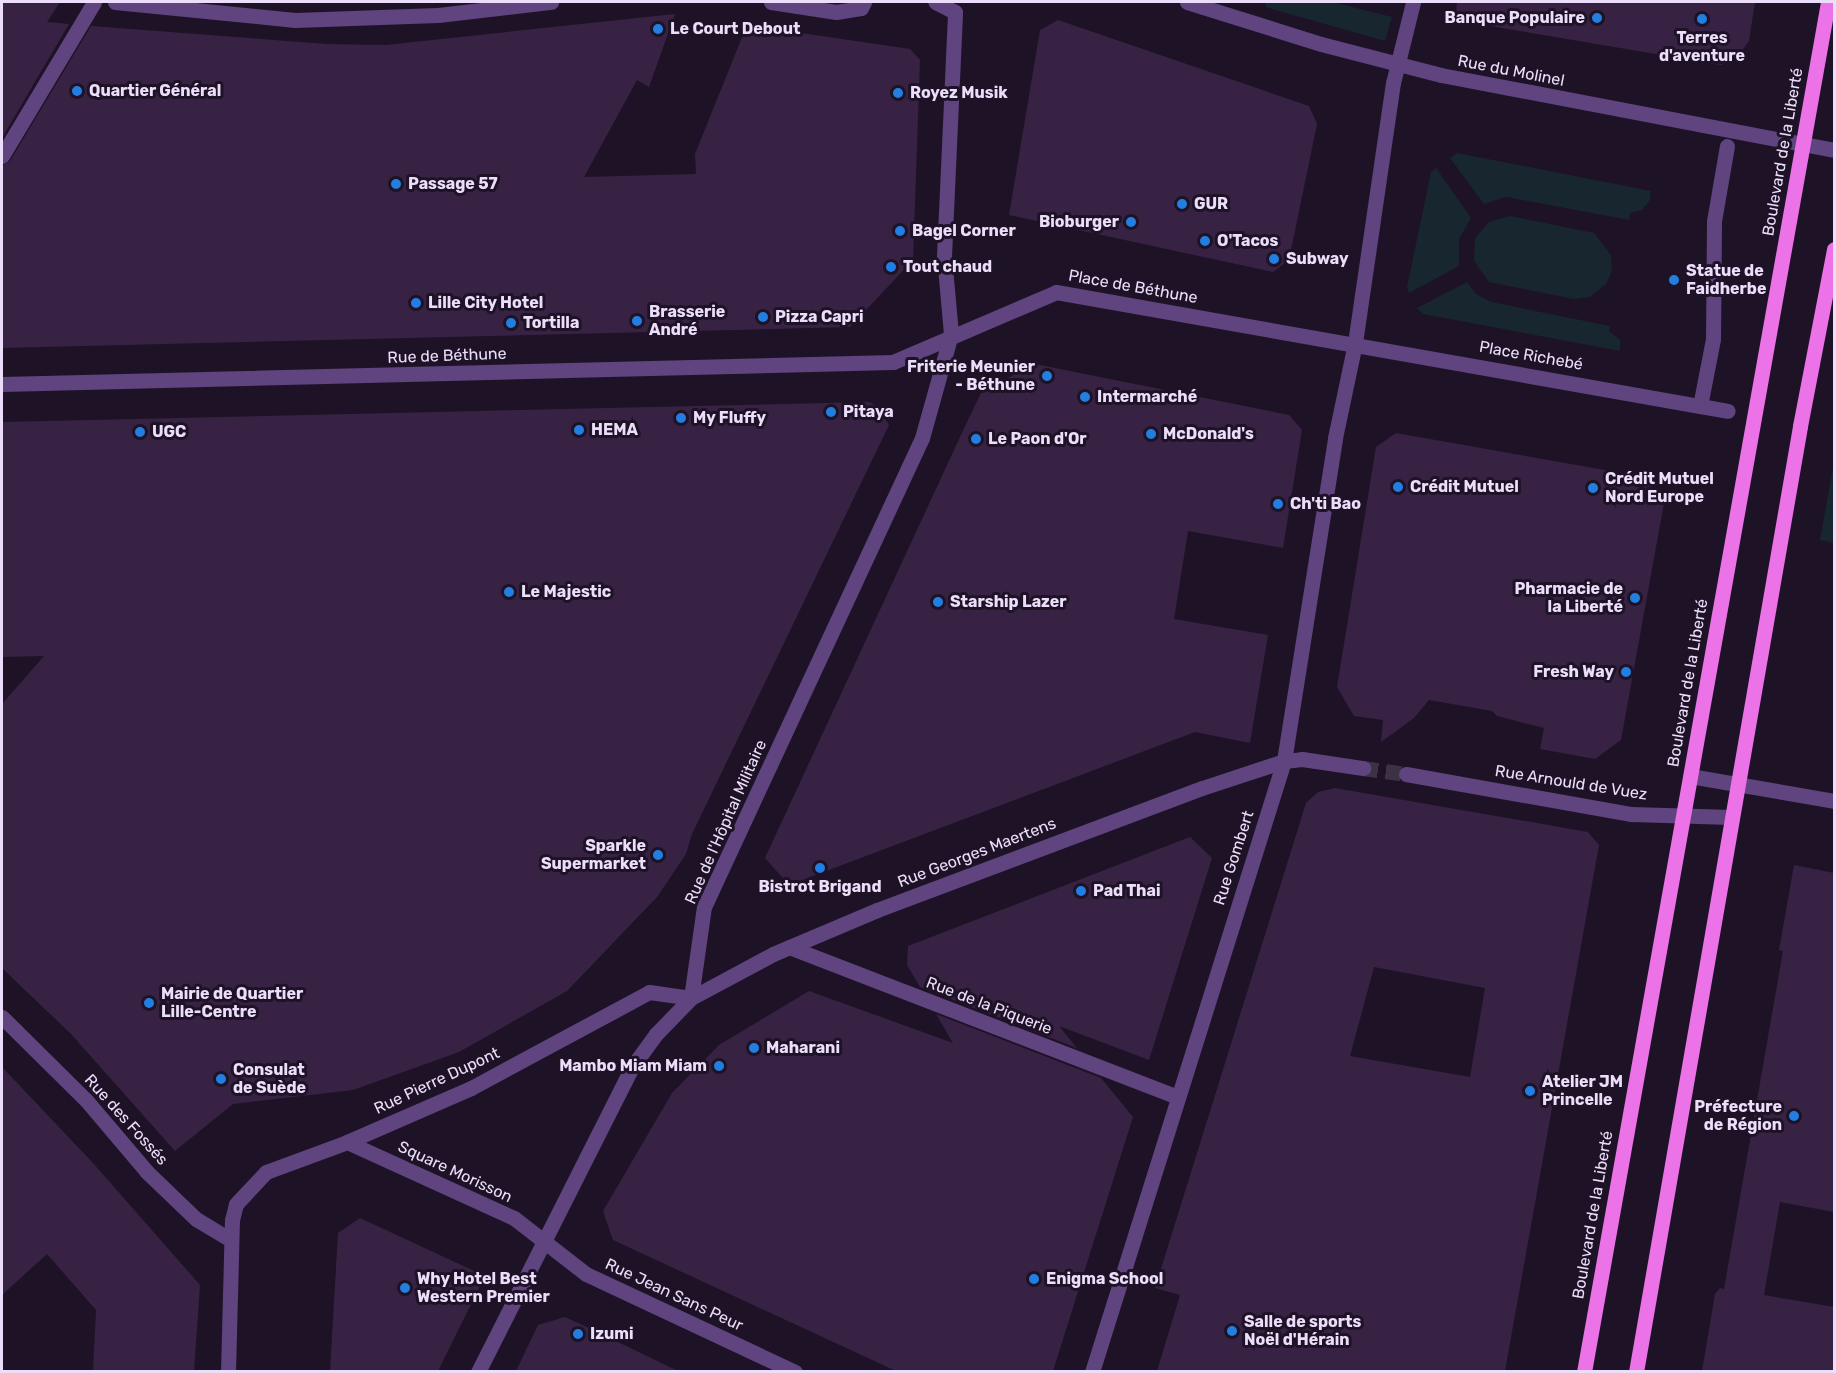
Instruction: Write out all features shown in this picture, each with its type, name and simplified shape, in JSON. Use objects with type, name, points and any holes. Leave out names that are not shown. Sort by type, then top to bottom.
[{"type":"main road","name":"Boulevard de la Liberté","points":[[1584,1371],[1828,2]]},
{"type":"main road","points":[[1636,1371],[1732,817],[1740,784],[1800,426],[1834,249]]},
{"type":"street","points":[[2,156],[94,2]]},
{"type":"street","points":[[115,2],[296,20],[440,8],[551,2]]},
{"type":"street","points":[[771,2],[836,12],[861,8],[864,2]]},
{"type":"street","points":[[935,2],[954,12],[944,256],[951,334]]},
{"type":"street","name":"Rue du Molinel","points":[[1187,2],[1398,64],[1480,84],[1834,150]]},
{"type":"street","points":[[1355,343],[1398,64],[1413,2]]},
{"type":"street","points":[[1700,406],[1713,339],[1714,221],[1727,146]]},
{"type":"street","name":"Place de Béthune","points":[[893,362],[951,334],[1056,292],[1279,332]]},
{"type":"street","name":"Place Richebé","points":[[1279,332],[1355,343],[1728,411]]},
{"type":"street","name":"Rue de l'Hôpital Militaire","points":[[691,998],[704,908],[921,438],[951,334]]},
{"type":"street","name":"Rue Gombert","points":[[1092,1371],[1284,760],[1335,438],[1355,343]]},
{"type":"street","name":"Rue de Béthune","points":[[2,384],[893,362]]},
{"type":"street","points":[[1284,760],[1363,768]]},
{"type":"street","name":"Rue Georges Maertens","points":[[691,998],[789,947],[1152,806],[1284,760]]},
{"type":"street","name":"Rue Arnould de Vuez","points":[[1406,774],[1631,814],[1732,817]]},
{"type":"street","points":[[1690,776],[1834,801]]},
{"type":"street","name":"Rue de la Piquerie","points":[[789,947],[1177,1098]]},
{"type":"street","name":"Rue Pierre Dupont","points":[[229,1239],[236,1204],[266,1172],[347,1142],[471,1089],[649,992],[691,998]]},
{"type":"street","points":[[478,1371],[632,1067],[656,1034],[691,998]]},
{"type":"street","name":"Rue des Fossés","points":[[2,1017],[86,1100],[147,1172],[196,1219],[229,1239]]},
{"type":"street","name":"Square Morisson","points":[[347,1142],[514,1218],[544,1241]]},
{"type":"street","points":[[228,1371],[229,1239]]},
{"type":"street","name":"Rue Jean Sans Peur","points":[[544,1241],[586,1274],[795,1371]]},
{"type":"shaded area","points":[[1266,2],[1332,2],[1392,17],[1385,41],[1265,7]]},
{"type":"shaded area","points":[[1457,153],[1651,191],[1650,200],[1642,210],[1630,213],[1629,220],[1506,197],[1484,204],[1450,158]]},
{"type":"shaded area","points":[[1436,168],[1471,218],[1459,239],[1459,266],[1409,293],[1407,287],[1431,172]]},
{"type":"shaded area","points":[[1510,216],[1594,233],[1611,255],[1612,271],[1606,284],[1590,297],[1574,299],[1489,282],[1474,261],[1475,238],[1489,222]]},
{"type":"shaded area","points":[[1467,282],[1476,294],[1491,302],[1610,326],[1609,331],[1620,340],[1620,351],[1423,314],[1417,308]]},
{"type":"shaded area","points":[[1834,462],[1834,543],[1820,540]]},
{"type":"building","points":[[2,2],[60,2],[47,22],[69,24],[2,138]]},
{"type":"building","points":[[1457,2],[1755,2],[1749,41],[1735,60],[1721,65],[1455,20]]},
{"type":"building","points":[[675,14],[649,87],[637,80],[584,177],[696,174],[695,154],[747,25],[910,49],[920,60],[913,260],[850,327],[2,348],[2,166],[10,161],[91,26],[327,44],[385,45]]},
{"type":"building","points":[[1058,20],[1309,106],[1317,124],[1289,260],[1273,272],[1009,215],[1040,30]]},
{"type":"building","points":[[1035,364],[1289,415],[1302,430],[1283,548],[1188,531],[1174,619],[1268,635],[1250,743],[1195,732],[789,885],[765,858],[967,422],[982,391]]},
{"type":"building","points":[[870,402],[880,410],[889,425],[692,834],[686,854],[657,897],[567,991],[459,1052],[353,1090],[233,1104],[175,1151],[71,1034],[2,968],[2,704],[44,656],[2,657],[2,422]]},
{"type":"building","points":[[1396,433],[1644,477],[1664,503],[1621,740],[1595,759],[1540,749],[1544,728],[1497,716],[1492,711],[1429,700],[1414,718],[1381,742],[1383,720],[1354,716],[1337,687],[1376,447]]},
{"type":"building","points":[[1335,788],[1588,832],[1599,845],[1505,1371],[1157,1371],[1180,1295],[1155,1288],[1306,803],[1318,792]],"holes":[[[1374,967],[1485,988],[1470,1077],[1350,1056]]]},
{"type":"building","points":[[1190,837],[1212,858],[1149,1060],[1059,1026],[1077,1048],[920,987],[907,965],[908,946]]},
{"type":"building","name":"Préfecture de Région","points":[[1794,865],[1834,873],[1834,1212],[1780,1202],[1764,1295],[1834,1307],[1834,1371],[1702,1371],[1715,1294],[1720,1288],[1724,1289],[1783,951],[1779,950]]},
{"type":"building","points":[[809,991],[953,1043],[936,1014],[1101,1078],[1133,1117],[1053,1371],[896,1371],[613,1240],[603,1211],[672,1093],[719,1045]]},
{"type":"building","points":[[2,1067],[93,1163],[200,1285],[194,1371],[93,1371],[96,1310],[47,1254],[2,1295]]},
{"type":"building","points":[[360,1218],[485,1276],[438,1371],[330,1371],[338,1233]]},
{"type":"building","points":[[565,1317],[678,1371],[516,1371],[538,1325]]},
{"type":"tunnel","points":[[1363,768],[1406,774]]},
{"type":"place","name":"Banque Populaire","points":[[1597,18]]},
{"type":"place","name":"Terres d'aventure","points":[[1702,19]]},
{"type":"place","name":"Le Court Debout","points":[[658,29]]},
{"type":"place","name":"Quartier Général","points":[[77,91]]},
{"type":"place","name":"Royez Musik","points":[[898,93]]},
{"type":"place","name":"Passage 57","points":[[396,184]]},
{"type":"place","name":"GUR","points":[[1182,204]]},
{"type":"place","name":"Bioburger","points":[[1131,222]]},
{"type":"place","name":"Bagel Corner","points":[[900,231]]},
{"type":"place","name":"O'Tacos","points":[[1205,241]]},
{"type":"place","name":"Subway","points":[[1274,259]]},
{"type":"place","name":"Tout chaud","points":[[891,267]]},
{"type":"place","name":"Statue de Faidherbe","points":[[1674,280]]},
{"type":"place","name":"Lille City Hotel","points":[[416,303]]},
{"type":"place","name":"Pizza Capri","points":[[763,317]]},
{"type":"place","name":"Brasserie André","points":[[637,321]]},
{"type":"place","name":"Tortilla","points":[[511,323]]},
{"type":"place","name":"Friterie Meunier - Béthune","points":[[1047,376]]},
{"type":"place","name":"Intermarché","points":[[1085,397]]},
{"type":"place","name":"Pitaya","points":[[831,412]]},
{"type":"place","name":"My Fluffy","points":[[681,418]]},
{"type":"place","name":"HEMA","points":[[579,430]]},
{"type":"place","name":"UGC","points":[[140,432]]},
{"type":"place","name":"McDonald's","points":[[1151,434]]},
{"type":"place","name":"Le Paon d'Or","points":[[976,439]]},
{"type":"place","name":"Crédit Mutuel","points":[[1398,487]]},
{"type":"place","name":"Crédit Mutuel Nord Europe","points":[[1593,488]]},
{"type":"place","name":"Ch'ti Bao","points":[[1278,504]]},
{"type":"place","name":"Le Majestic","points":[[509,592]]},
{"type":"place","name":"Pharmacie de la Liberté","points":[[1635,598]]},
{"type":"place","name":"Starship Lazer","points":[[938,602]]},
{"type":"place","name":"Fresh Way","points":[[1626,672]]},
{"type":"place","name":"Sparkle Supermarket","points":[[658,855]]},
{"type":"place","name":"Bistrot Brigand","points":[[820,868]]},
{"type":"place","name":"Pad Thai","points":[[1081,891]]},
{"type":"place","name":"Mairie de Quartier Lille-Centre","points":[[149,1003]]},
{"type":"place","name":"Maharani","points":[[754,1048]]},
{"type":"place","name":"Mambo Miam Miam","points":[[719,1066]]},
{"type":"place","name":"Consulat de Suède","points":[[221,1079]]},
{"type":"place","name":"Atelier JM Princelle","points":[[1530,1091]]},
{"type":"place","name":"Préfecture de Région","points":[[1794,1116]]},
{"type":"place","name":"Enigma School","points":[[1034,1279]]},
{"type":"place","name":"Why Hotel Best Western Premier","points":[[405,1288]]},
{"type":"place","name":"Salle de sports Noël d'Hérain","points":[[1232,1331]]},
{"type":"place","name":"Izumi","points":[[578,1334]]}]
